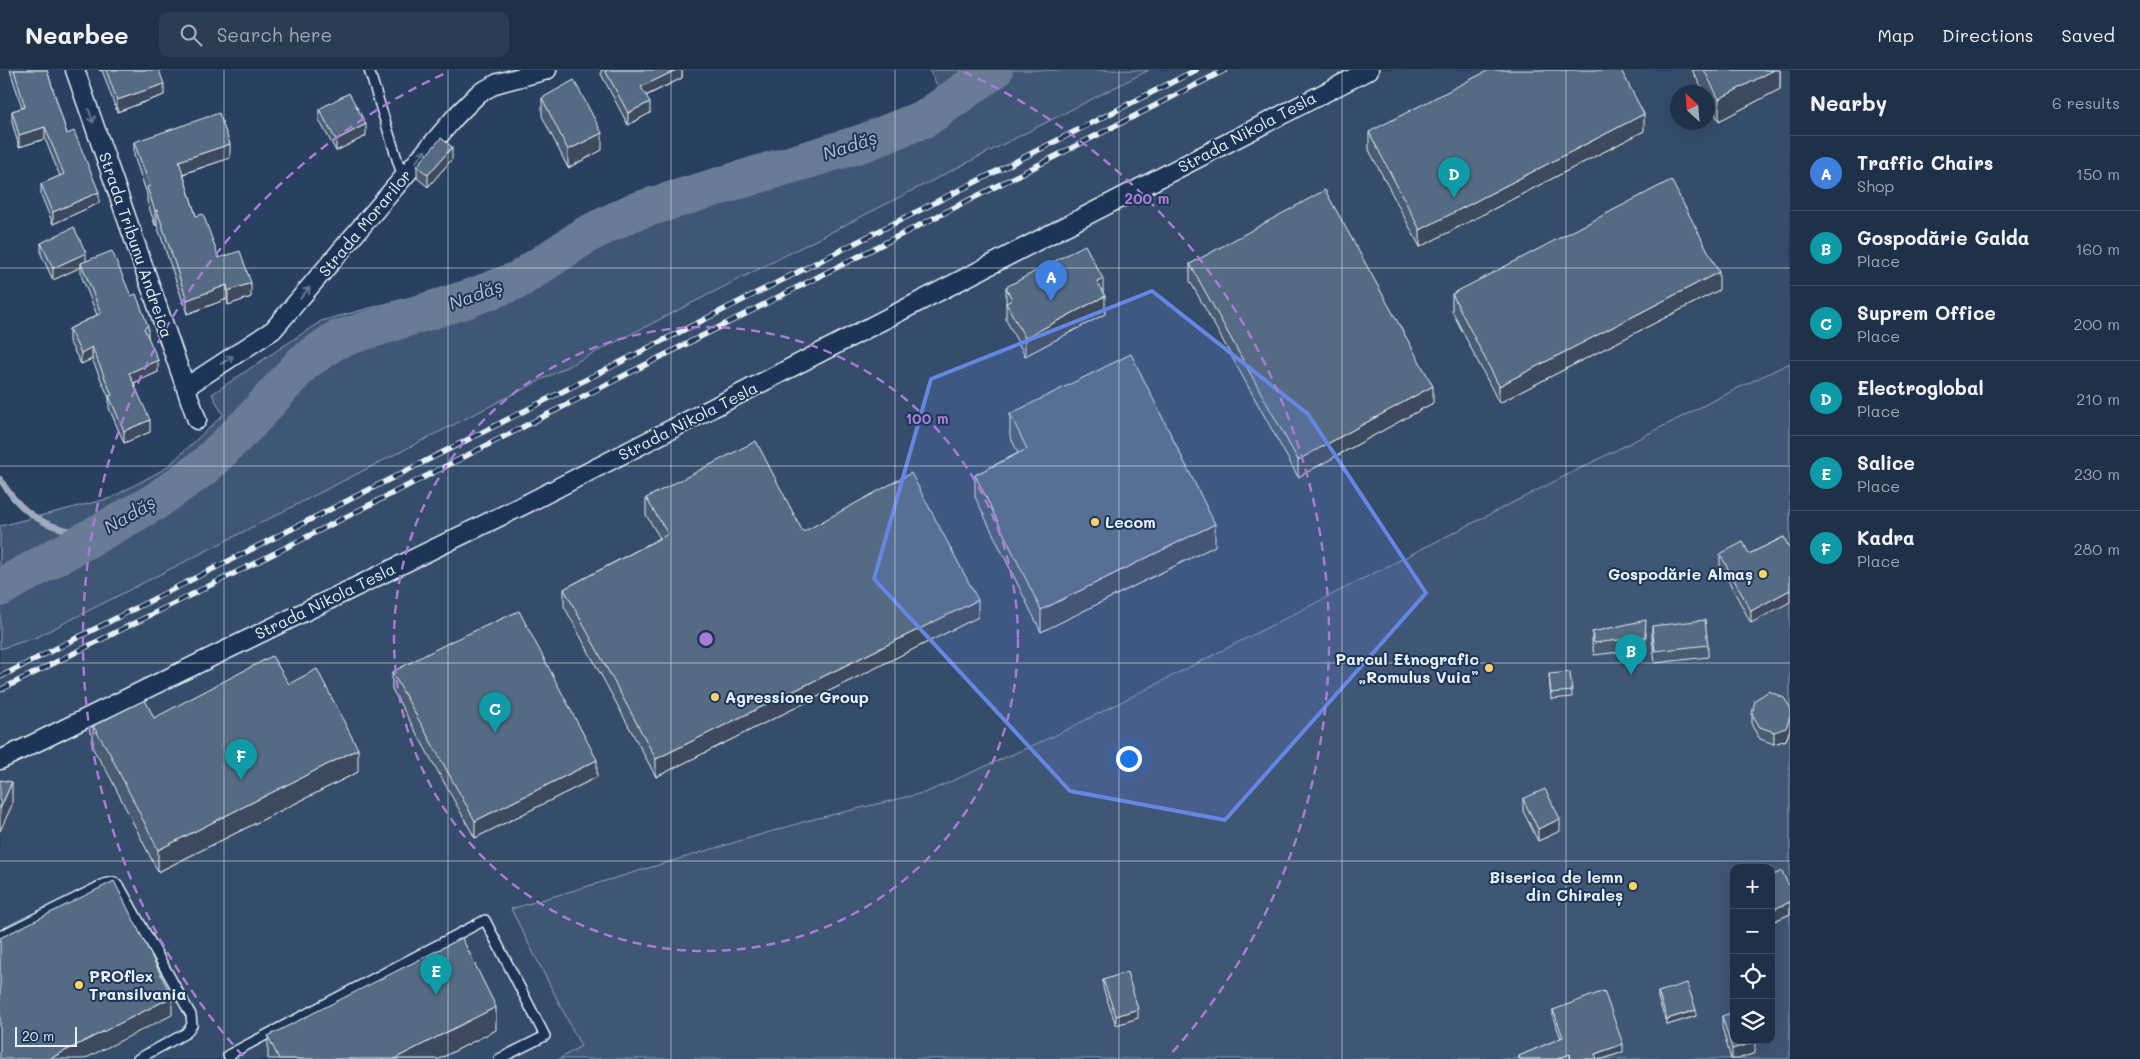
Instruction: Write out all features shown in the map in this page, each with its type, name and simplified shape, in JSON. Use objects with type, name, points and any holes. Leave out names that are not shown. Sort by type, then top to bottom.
[{"type":"street","name":"Strada Tribunu Andreica","points":[[75,70],[197,420]]},
{"type":"street","name":"Strada Morarilor","points":[[186,387],[273,330],[456,116],[479,93],[498,83],[547,70]]},
{"type":"street","name":"Strada Nikola Tesla","points":[[0,760],[530,502],[1369,70]]},
{"type":"lane","points":[[369,70],[403,178]]},
{"type":"lane","points":[[0,936],[104,884],[114,882],[121,889],[192,1015],[192,1025],[186,1033],[138,1059]]},
{"type":"lane","points":[[230,1059],[228,1055],[485,920],[544,1036],[499,1059]]},
{"type":"highlighted area","points":[[1152,291],[1308,414],[1426,593],[1225,820],[1070,791],[874,579],[931,379]]},
{"type":"shaded area","points":[[929,70],[1149,70],[37,637],[0,649],[0,526],[111,498],[166,468],[223,415],[212,394],[321,321],[505,272],[603,215],[671,186],[869,128],[902,116],[942,94]]},
{"type":"shaded area","points":[[1149,70],[1790,70],[1790,363],[1054,736],[927,792],[810,820],[512,909],[582,1047],[559,1059],[0,1059],[0,649],[37,637]]},
{"type":"shaded area","name":"Parcul Etnografic „Romulus Vuia”","points":[[1790,363],[1790,1059],[559,1059],[581,1046],[511,909],[810,820],[927,792],[1054,736]]},
{"type":"building","points":[[14,70],[47,70],[67,134],[74,131],[99,192],[53,212],[41,184],[64,174],[45,127],[19,135],[12,111],[25,107]]},
{"type":"building","points":[[106,70],[159,70],[164,84],[117,100]]},
{"type":"building","points":[[605,70],[676,70],[641,87],[650,102],[628,113]]},
{"type":"building","points":[[1489,70],[1621,70],[1644,114],[1420,230],[1369,132]]},
{"type":"building","points":[[1704,70],[1774,70],[1719,99],[1715,91],[1715,85],[1712,85]]},
{"type":"building","points":[[574,80],[602,133],[568,150],[542,98]]},
{"type":"building","points":[[349,93],[366,124],[336,140],[319,109]]},
{"type":"building","points":[[219,113],[230,144],[179,161],[196,216],[203,214],[219,258],[240,251],[251,283],[228,291],[227,285],[187,300],[157,210],[155,211],[147,187],[150,186],[134,142]]},
{"type":"building","points":[[441,138],[452,147],[428,175],[417,166]]},
{"type":"building","points":[[1671,180],[1719,272],[1499,386],[1452,294]]},
{"type":"building","points":[[1325,190],[1433,386],[1298,460],[1190,264]]},
{"type":"building","points":[[74,227],[86,253],[53,268],[41,243]]},
{"type":"building","points":[[1085,245],[1103,279],[1097,282],[1105,296],[1025,338],[1006,303],[1012,300],[1006,287]]},
{"type":"building","points":[[112,251],[131,296],[136,294],[148,326],[144,328],[158,360],[129,373],[150,420],[124,431],[109,396],[112,395],[92,347],[81,353],[69,329],[101,313],[81,263]]},
{"type":"building","name":"Lecom","points":[[1131,354],[1215,524],[1041,610],[975,475],[1027,449],[1010,414]]},
{"type":"building","name":"Agressione Group","points":[[756,441],[803,532],[911,473],[978,600],[656,759],[564,589],[668,534],[646,498]]},
{"type":"building","points":[[1784,537],[1790,550],[1790,590],[1751,611],[1720,554],[1743,542],[1749,554]]},
{"type":"building","points":[[519,611],[597,760],[475,821],[392,672],[452,641]]},
{"type":"building","points":[[1646,620],[1645,637],[1594,643],[1592,632]]},
{"type":"building","points":[[1705,620],[1708,645],[1655,651],[1652,626]]},
{"type":"building","points":[[272,656],[289,684],[317,669],[358,749],[158,850],[109,752],[93,726],[145,700],[154,718]]},
{"type":"building","points":[[1570,672],[1572,691],[1551,693],[1549,674]]},
{"type":"building","points":[[1769,691],[1784,698],[1790,707],[1790,717],[1786,728],[1774,732],[1760,727],[1752,714],[1755,700]]},
{"type":"building","points":[[0,780],[12,782],[0,809]]},
{"type":"building","points":[[1545,789],[1560,819],[1538,829],[1523,799]]},
{"type":"building","points":[[1782,871],[1790,889],[1790,902],[1775,909],[1775,874]]},
{"type":"building","name":"PROflex Transilvania","points":[[114,881],[172,997],[49,1059],[0,1059],[0,938]]},
{"type":"building","points":[[462,938],[496,1007],[394,1059],[279,1059],[268,1036]]},
{"type":"building","points":[[1127,972],[1138,1009],[1116,1016],[1103,980]]},
{"type":"building","points":[[1687,983],[1696,1010],[1667,1019],[1658,992]]},
{"type":"building","points":[[1604,991],[1623,1044],[1595,1054],[1597,1059],[1571,1059],[1570,1054],[1557,1059],[1520,1059],[1519,1056],[1563,1037],[1553,1010]]},
{"type":"building","points":[[1730,1013],[1730,1042],[1722,1016]]},
{"type":"building","points":[[1730,1044],[1748,1044],[1732,1049]]},
{"type":"waterway","name":"Nadăș","points":[[0,588],[153,503],[204,467],[250,422],[304,362],[336,340],[467,299],[518,280],[586,235],[633,212],[863,143],[926,118],[994,70]]},
{"type":"waterway","points":[[0,479],[20,505],[45,523],[72,531],[106,528]]},
{"type":"railway","points":[[0,677],[1196,70]]},
{"type":"railway","points":[[0,690],[275,553],[1225,70]]},
{"type":"place","name":"Electroglobal","points":[[1454,198]]},
{"type":"place","name":"Traffic Chairs","points":[[1051,301]]},
{"type":"place","name":"Lecom","points":[[1095,522]]},
{"type":"place","name":"Gospodărie Almaș","points":[[1763,574]]},
{"type":"place","name":"Parcul Etnografic „Romulus Vuia”","points":[[1489,668]]},
{"type":"place","name":"Gospodărie Galda","points":[[1631,675]]},
{"type":"place","name":"Agressione Group","points":[[715,697]]},
{"type":"place","name":"Suprem Office","points":[[495,733]]},
{"type":"place","name":"Kadra","points":[[241,780]]},
{"type":"place","name":"Biserica de lemn din Chiraleș","points":[[1633,886]]},
{"type":"place","name":"PROflex Transilvania","points":[[79,985]]},
{"type":"place","name":"Salice","points":[[436,995]]}]
